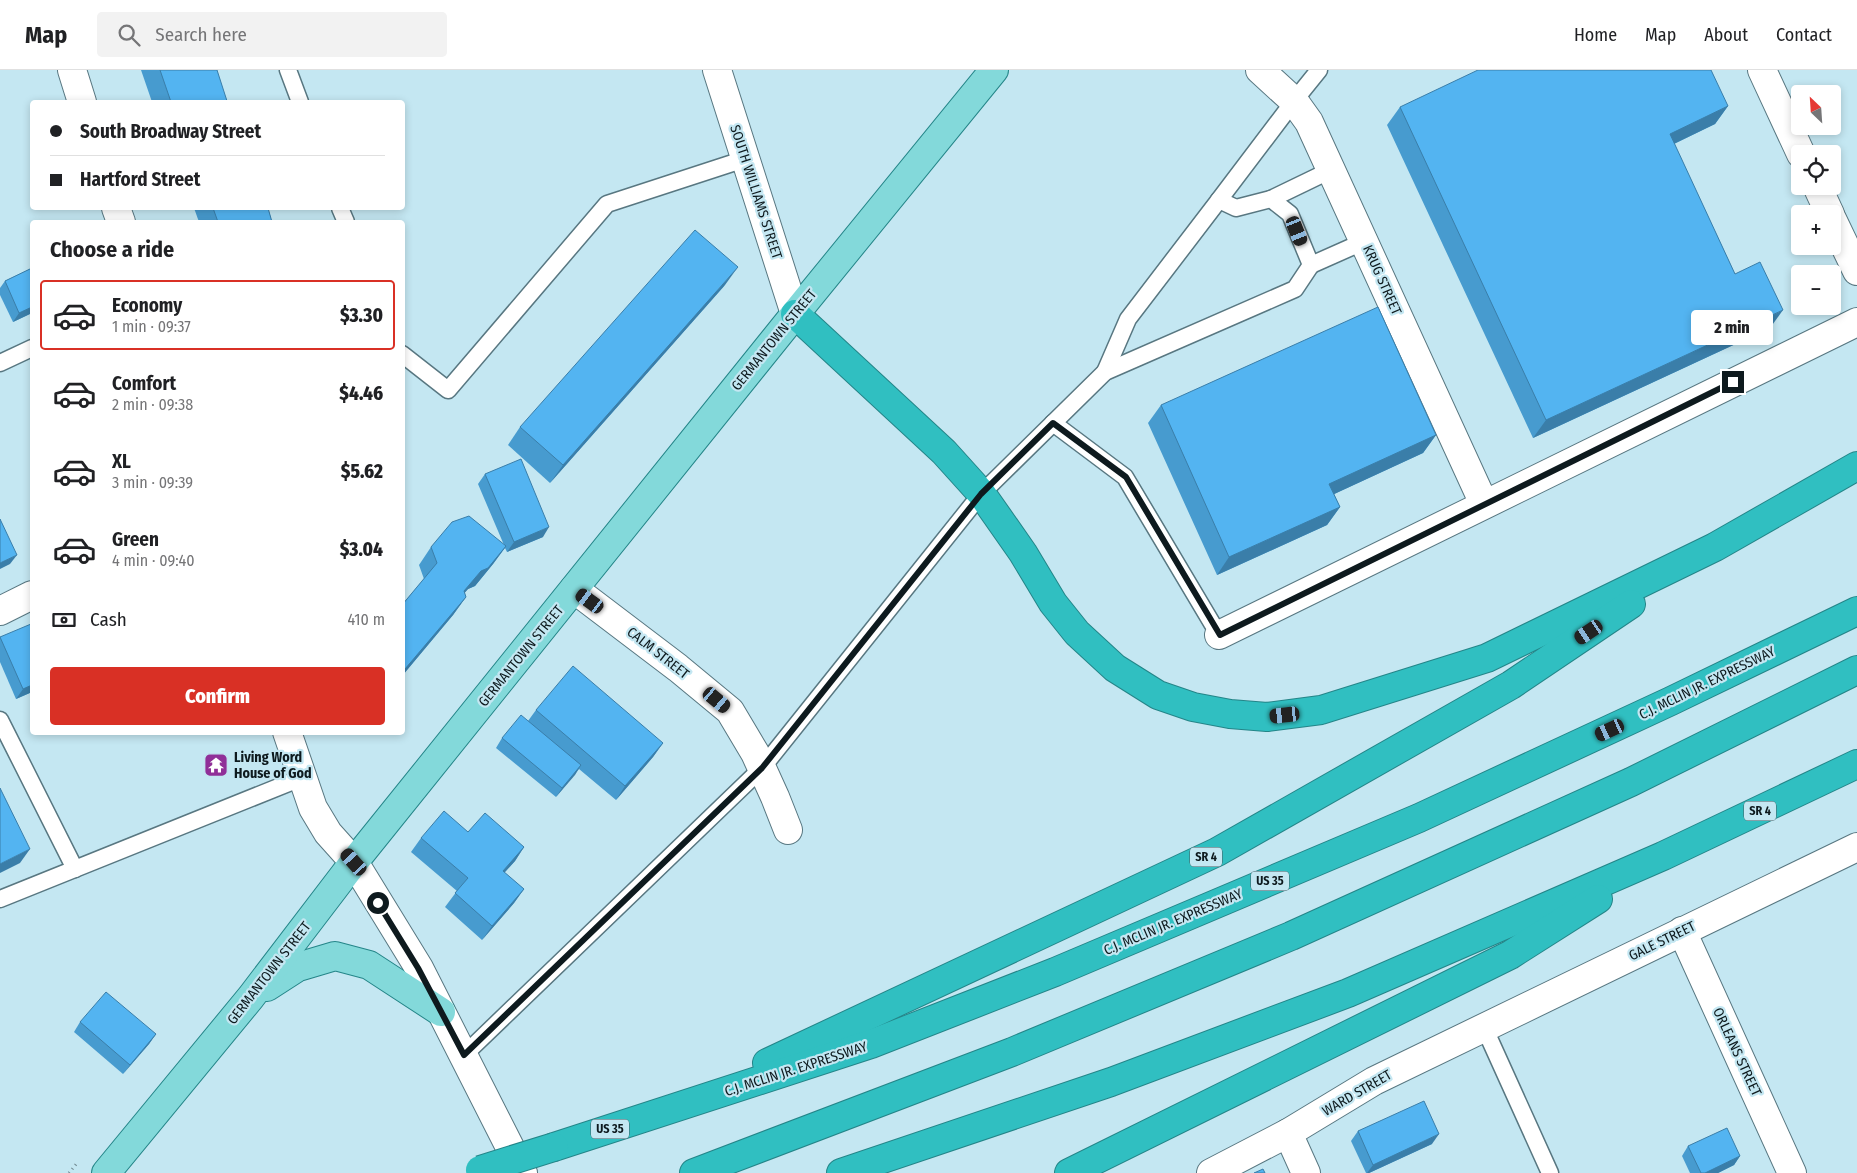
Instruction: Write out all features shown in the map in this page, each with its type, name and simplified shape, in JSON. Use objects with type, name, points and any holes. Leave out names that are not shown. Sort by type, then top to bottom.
[{"type":"highway","points":[[795,314],[944,452],[981,494],[1023,553],[1053,603],[1077,633],[1115,668],[1158,695],[1193,707],[1230,714],[1267,717],[1321,710],[1487,658],[1715,547]]},
{"type":"highway","name":"SR 4","points":[[666,1111],[1217,852],[1511,685],[1715,547],[1857,466]]},
{"type":"highway","name":"C.J. MCLIN JR. EXPRESSWAY","points":[[666,1111],[871,1044],[1055,972],[1419,818],[1857,611]]},
{"type":"highway","points":[[694,1173],[1012,1052],[1291,936],[1631,782],[1857,670]]},
{"type":"highway","name":"SR 4","points":[[841,1173],[1110,1082],[1348,993],[1663,856],[1857,764]]},
{"type":"highway","points":[[1069,1173],[1510,956],[1663,856]]},
{"type":"highway","name":"US 35","points":[[476,1172],[666,1111]]},
{"type":"main road","name":"GERMANTOWN STREET","points":[[106,1173],[251,997],[354,862],[994,70]]},
{"type":"main road","points":[[251,997],[298,967],[335,956],[369,965],[441,1012]]},
{"type":"street","points":[[72,70],[81,100]]},
{"type":"street","name":"SOUTH WILLIAMS STREET","points":[[717,70],[795,314]]},
{"type":"street","name":"KRUG STREET","points":[[1260,70],[1294,101],[1309,122],[1484,504]]},
{"type":"street","points":[[1762,70],[1798,145]]},
{"type":"street","points":[[1841,238],[1857,271]]},
{"type":"street","points":[[1220,635],[1857,322]]},
{"type":"street","name":"CALM STREET","points":[[574,589],[678,668],[730,711],[755,753],[776,797],[788,830]]},
{"type":"street","points":[[0,611],[30,596]]},
{"type":"street","points":[[288,735],[301,778],[313,808],[328,833],[354,862],[418,968],[523,1173]]},
{"type":"street","name":"GALE STREET","points":[[1475,1032],[1857,847]]},
{"type":"street","name":"ORLEANS STREET","points":[[1682,932],[1792,1173]]},
{"type":"street","name":"WARD STREET","points":[[1288,1133],[1374,1081],[1475,1032]]},
{"type":"street","points":[[1211,1173],[1288,1133],[1306,1173]]},
{"type":"lane","points":[[288,70],[299,100]]},
{"type":"lane","points":[[1105,372],[1128,319],[1319,70]]},
{"type":"lane","points":[[405,356],[448,390],[607,204],[745,159]]},
{"type":"lane","points":[[1219,200],[1236,208],[1271,199],[1331,170]]},
{"type":"lane","points":[[1271,199],[1290,214],[1311,266]]},
{"type":"lane","points":[[464,1055],[762,768],[981,494],[1105,372],[1295,289],[1311,266],[1364,241]]},
{"type":"lane","points":[[0,363],[30,349]]},
{"type":"lane","points":[[1053,423],[1126,477],[1220,635]]},
{"type":"lane","points":[[0,720],[75,869]]},
{"type":"lane","points":[[0,899],[301,778]]},
{"type":"lane","points":[[1475,1032],[1550,1173]]},
{"type":"building","points":[[160,70],[217,70],[227,100],[170,100]]},
{"type":"building","points":[[1478,70],[1711,70],[1728,106],[1670,134],[1735,274],[1760,262],[1783,310],[1546,420],[1400,107]]},
{"type":"building","points":[[214,210],[269,210],[271,220],[217,220]]},
{"type":"building","points":[[695,230],[738,267],[563,465],[520,427]]},
{"type":"building","points":[[30,269],[30,308],[19,313],[5,281]]},
{"type":"building","points":[[1378,307],[1436,435],[1329,484],[1340,507],[1229,557],[1161,405]]},
{"type":"building","points":[[521,459],[549,527],[514,542],[485,474]]},
{"type":"building","points":[[469,516],[506,546],[488,568],[481,571],[464,591],[466,597],[405,669],[405,601],[437,563],[431,547],[452,522]]},
{"type":"building","points":[[0,519],[17,555],[0,563]]},
{"type":"building","points":[[30,624],[30,686],[23,689],[0,637]]},
{"type":"building","points":[[573,666],[663,743],[625,786],[536,710]]},
{"type":"building","points":[[521,715],[581,765],[562,788],[502,738]]},
{"type":"building","points":[[0,788],[30,849],[0,864]]},
{"type":"building","points":[[444,811],[468,832],[485,813],[524,847],[503,871],[524,889],[492,926],[455,893],[468,878],[421,838]]},
{"type":"building","points":[[106,992],[156,1034],[130,1065],[80,1022]]},
{"type":"building","points":[[1424,1101],[1439,1134],[1373,1165],[1358,1131]]},
{"type":"building","points":[[1727,1128],[1740,1156],[1705,1173],[1701,1173],[1688,1146]]},
{"type":"building","points":[[1263,1169],[1265,1173],[1254,1173]]},
{"type":"place","name":"Living Word House of God","points":[[216,765]]},
{"type":"route","points":[[378,903],[418,968],[464,1055],[762,768],[981,494],[1053,423],[1126,477],[1220,635],[1733,382]]}]
